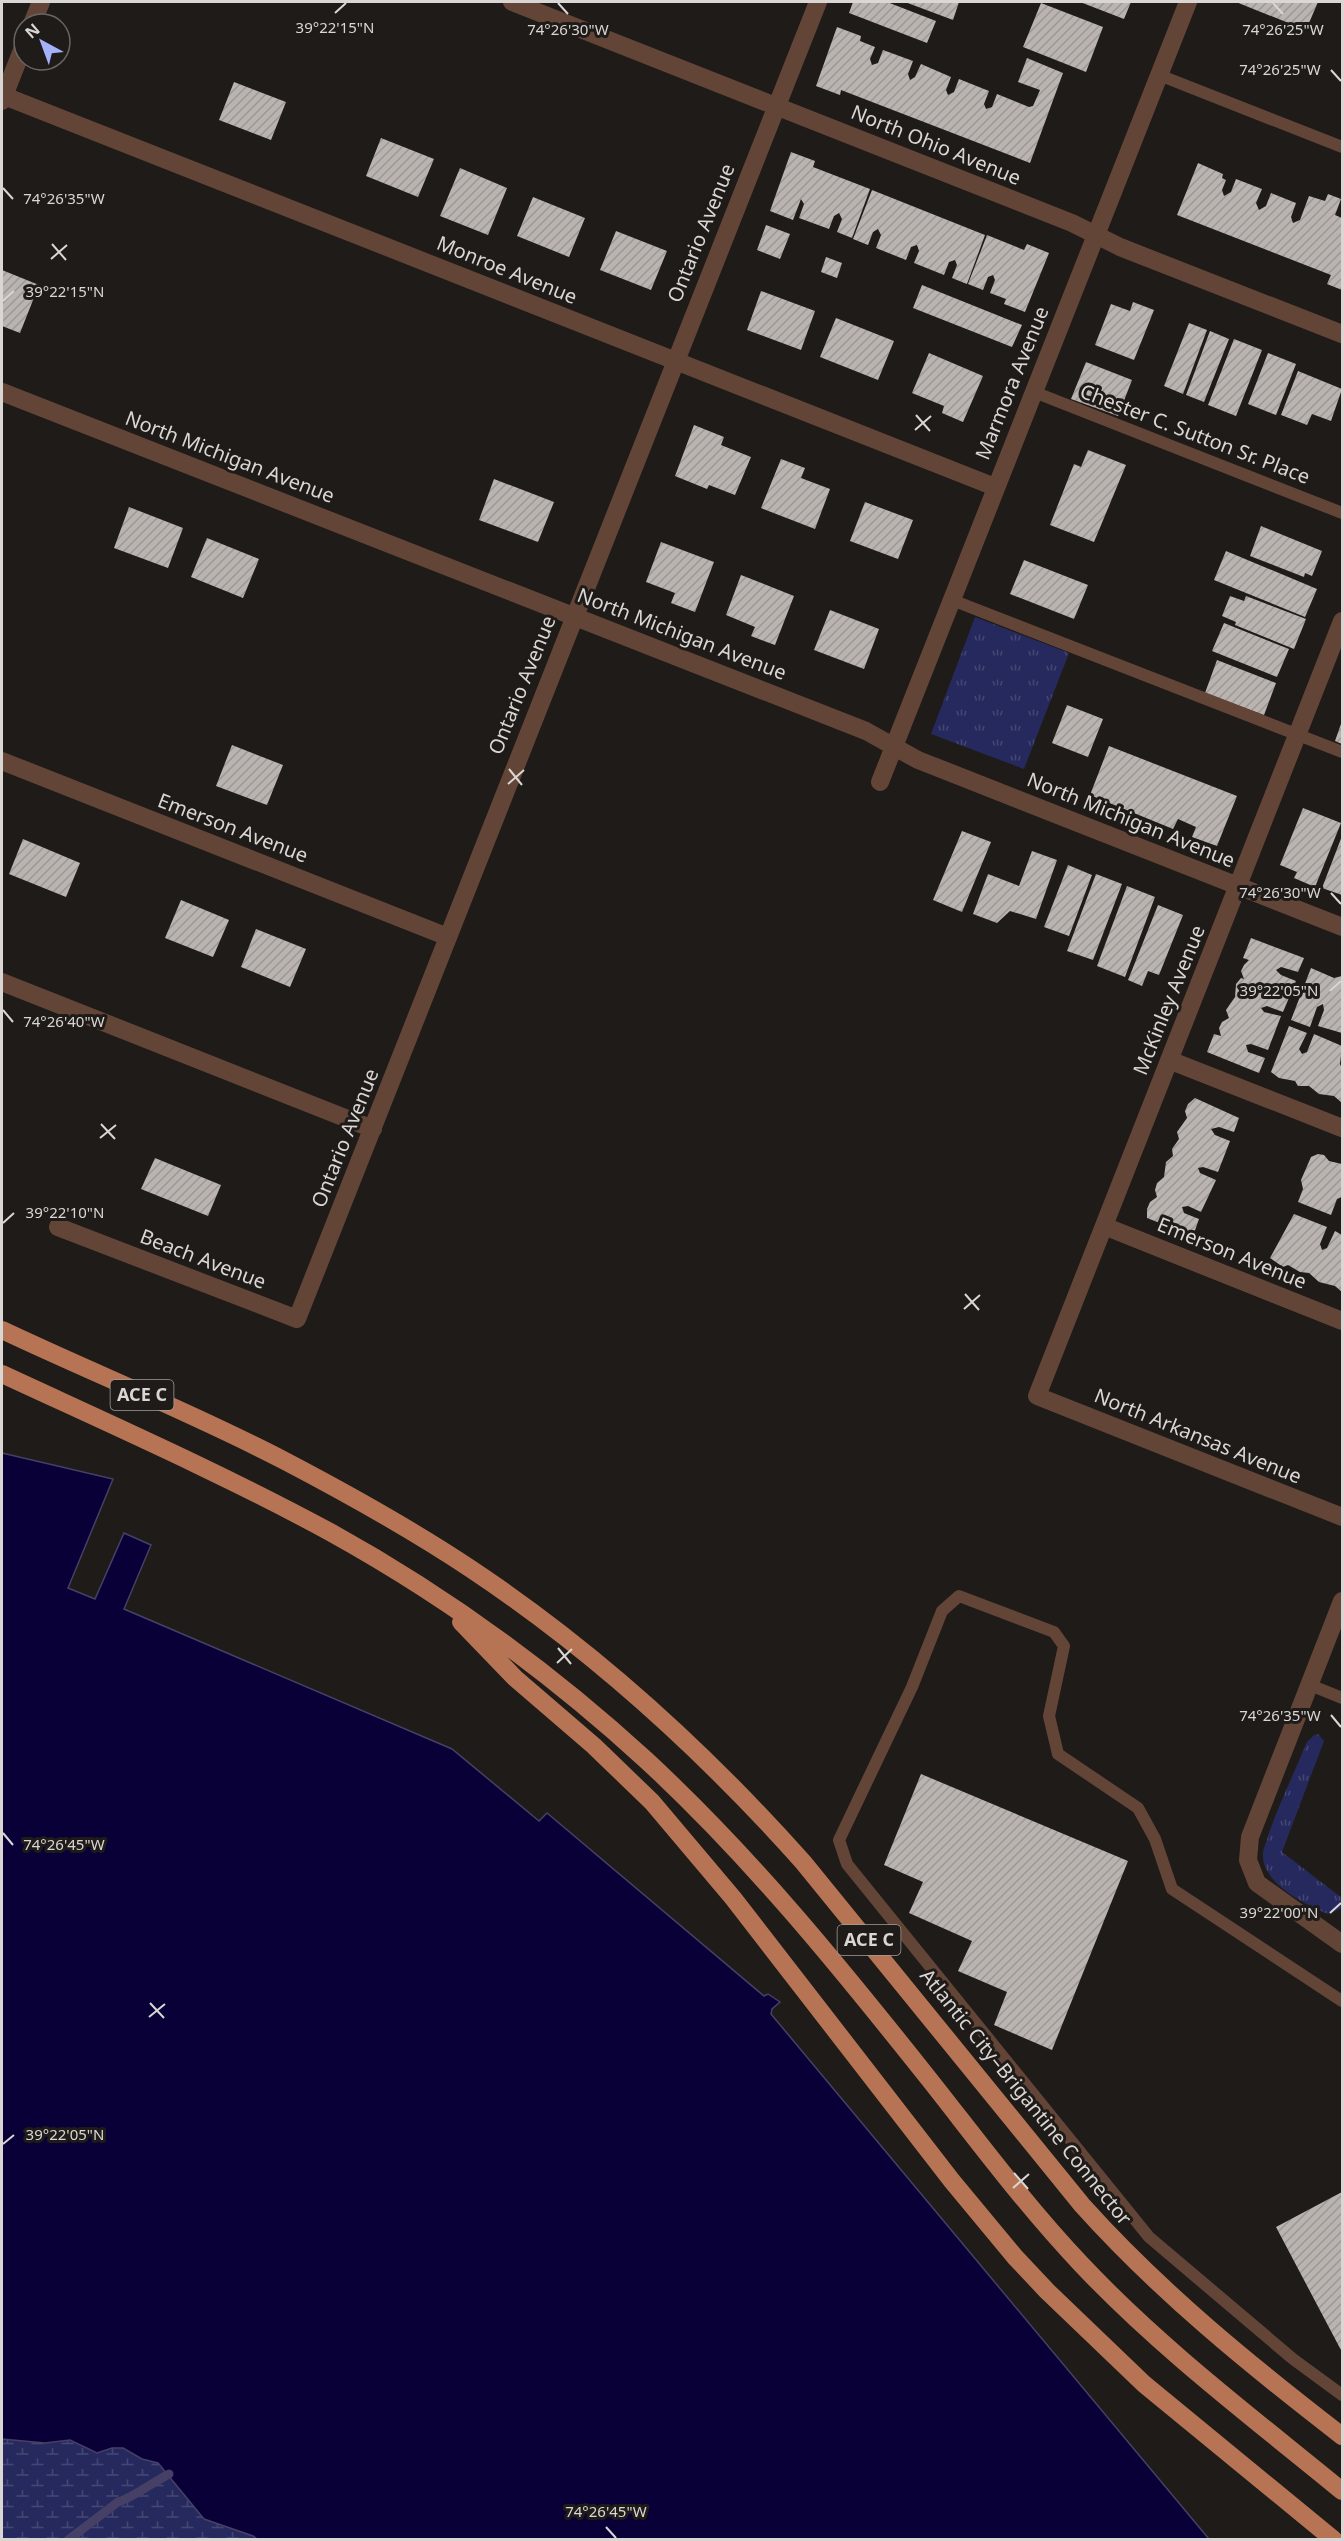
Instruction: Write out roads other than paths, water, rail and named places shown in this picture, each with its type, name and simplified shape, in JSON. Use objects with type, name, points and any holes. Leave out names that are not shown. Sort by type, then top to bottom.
[{"type":"highway","name":"Atlantic City–Brigantine Connector","points":[[2,1330],[239,1438],[350,1496],[470,1568],[602,1666],[687,1740],[780,1836],[840,1905],[1082,2205],[1118,2245],[1200,2322],[1342,2436]]},
{"type":"highway","name":"ACE C","points":[[2,1374],[266,1498],[333,1534],[483,1627],[604,1723],[687,1799],[800,1919],[1009,2181],[1080,2263],[1163,2344],[1342,2491]]},
{"type":"highway","points":[[437,1597],[515,1678],[594,1746],[652,1802],[733,1898],[952,2181],[1014,2257],[1144,2384],[1334,2540]]},
{"type":"street","name":"North Ohio Avenue","points":[[512,2],[1072,223],[1120,247],[1342,334]]},
{"type":"street","name":"Ontario Avenue","points":[[297,1319],[818,2]]},
{"type":"street","name":"Marmora Avenue","points":[[880,782],[1188,2]]},
{"type":"street","points":[[2,98],[13,72]]},
{"type":"street","name":"Monroe Avenue","points":[[2,98],[995,487]]},
{"type":"street","name":"North Michigan Avenue","points":[[2,392],[866,731],[918,760],[1342,927]]},
{"type":"street","name":"McKinley Avenue","points":[[1037,1396],[1342,621]]},
{"type":"street","name":"Emerson Avenue","points":[[2,762],[448,937]]},
{"type":"street","points":[[2,982],[373,1129]]},
{"type":"street","points":[[1169,1060],[1342,1128]]},
{"type":"street","name":"Emerson Avenue","points":[[1104,1226],[1342,1321]]},
{"type":"street","name":"Beach Avenue","points":[[58,1227],[297,1319]]},
{"type":"street","name":"North Arkansas Avenue","points":[[1037,1396],[1342,1517]]},
{"type":"street","points":[[1342,1601],[1250,1838],[1248,1860],[1257,1883],[1342,1944]]},
{"type":"lane","points":[[1159,75],[1342,147]]},
{"type":"lane","name":"Chester C. Sutton Sr. Place","points":[[1034,392],[1342,513]]},
{"type":"lane","points":[[952,600],[1342,752]]},
{"type":"lane","points":[[1342,2001],[1172,1889],[1155,1839],[1138,1809],[1058,1754],[1049,1716],[1064,1646],[1054,1632],[959,1596],[942,1611],[912,1687],[839,1840],[847,1864],[1149,2237],[1293,2359],[1342,2395]]},
{"type":"lane","points":[[1310,1685],[1342,1698]]},
{"type":"waterway","points":[[68,2540],[118,2502],[169,2474]]}]
